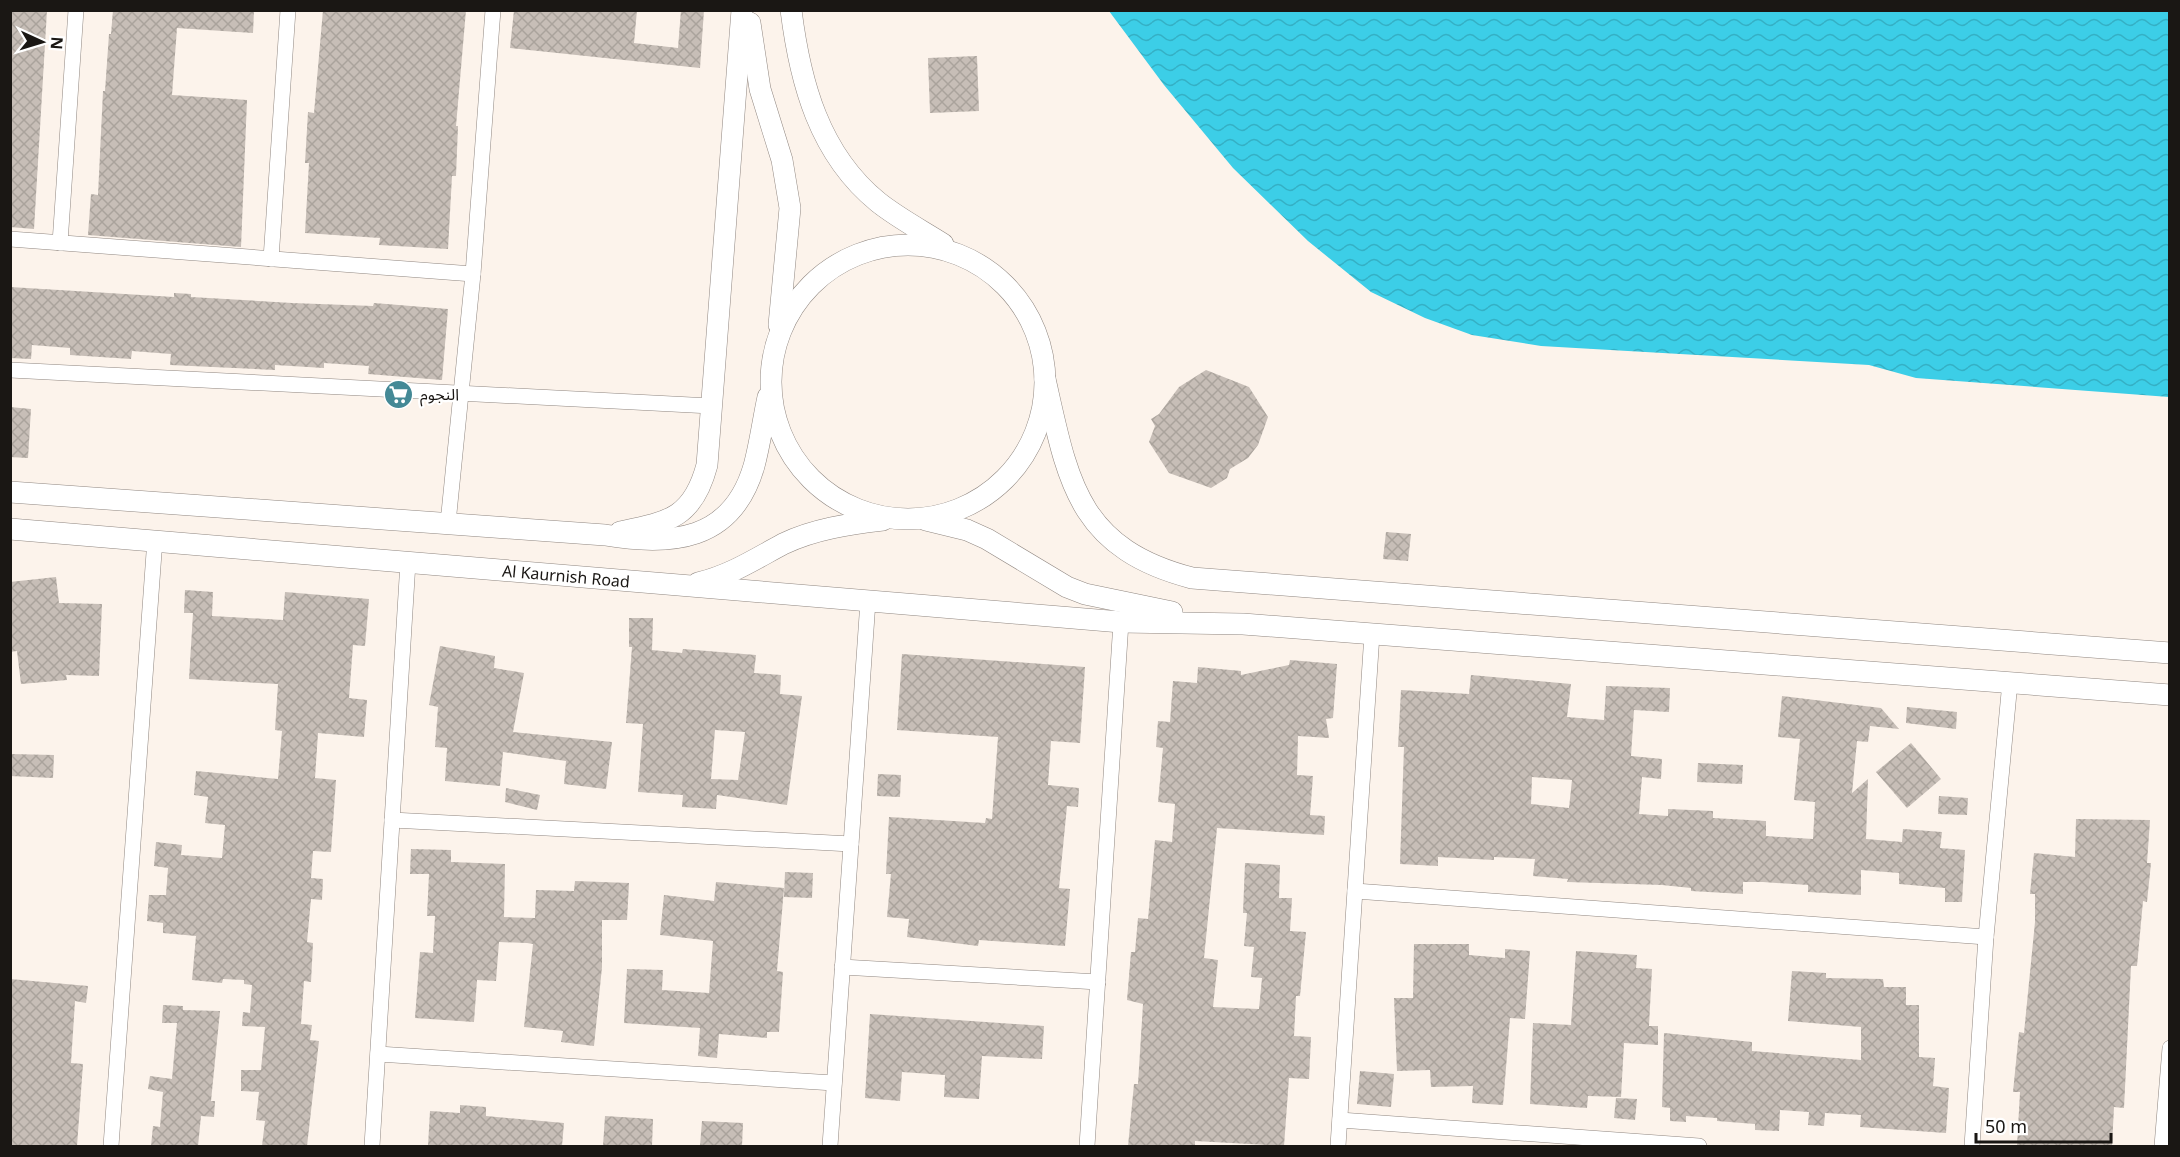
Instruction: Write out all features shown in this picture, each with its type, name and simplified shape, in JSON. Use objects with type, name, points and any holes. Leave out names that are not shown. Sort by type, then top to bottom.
[{"type":"street","points":[[60,243],[76,10]]},
{"type":"street","points":[[271,259],[288,10]]},
{"type":"street","points":[[448,523],[473,274],[493,10]]},
{"type":"street","points":[[605,535],[661,524],[687,508],[703,482],[707,465],[742,10]]},
{"type":"street","points":[[10,492],[605,535],[641,541],[682,539],[698,535],[726,515],[738,501],[754,466],[777,338],[790,208],[782,160],[753,57],[749,10]]},
{"type":"street","points":[[791,10],[801,73],[812,108],[840,162],[876,200],[995,275],[1022,304],[1039,340],[1045,379],[1065,465],[1086,508],[1113,539],[1150,564],[1192,578],[2169,653]]},
{"type":"street","points":[[10,239],[473,274]]},
{"type":"street","points":[[777,338],[799,298],[832,267],[873,248],[918,244],[962,255]]},
{"type":"street","points":[[10,370],[711,406]]},
{"type":"street","points":[[922,520],[962,509],[996,488],[1024,457],[1040,419],[1045,379]]},
{"type":"street","points":[[770,386],[777,425],[795,462],[823,491],[850,506],[890,519]]},
{"type":"street","points":[[677,586],[733,572],[809,534],[856,523],[890,519],[922,520],[967,530],[987,539],[1067,587],[1085,594],[1113,602],[1243,624],[2169,695]]},
{"type":"street","name":"Al Kaurnish Road","points":[[10,529],[155,539],[677,586],[1121,622],[1243,624]]},
{"type":"street","points":[[111,1146],[155,539]]},
{"type":"street","points":[[372,1146],[408,562]]},
{"type":"street","points":[[830,1146],[868,601]]},
{"type":"street","points":[[1087,1146],[1121,622]]},
{"type":"street","points":[[1338,1146],[1372,634]]},
{"type":"street","points":[[1972,1146],[1986,937],[2010,682]]},
{"type":"street","points":[[392,820],[851,844]]},
{"type":"street","points":[[1355,891],[1986,937]]},
{"type":"street","points":[[842,967],[1098,982]]},
{"type":"street","points":[[2162,1146],[2169,1048]]},
{"type":"street","points":[[378,1054],[834,1083]]},
{"type":"street","points":[[1340,1120],[1699,1146]]},
{"type":"water","points":[[1109,11],[2169,11],[2169,397],[1916,378],[1869,365],[1541,346],[1472,335],[1425,318],[1371,292],[1308,241],[1233,168],[1164,85]]},
{"type":"building","points":[[10,10],[47,10],[34,229],[10,227]]},
{"type":"building","points":[[113,10],[254,10],[253,33],[177,28],[172,95],[247,100],[241,247],[88,235],[91,194],[98,195],[103,91],[105,91]]},
{"type":"building","points":[[323,10],[466,10],[456,126],[458,126],[456,176],[452,176],[448,249],[379,245],[380,238],[305,233],[309,163],[305,163],[308,112],[314,113]]},
{"type":"building","points":[[514,10],[637,10],[634,43],[678,48],[681,10],[704,10],[700,68],[510,48]]},
{"type":"building","points":[[977,56],[979,111],[930,113],[928,58]]},
{"type":"building","points":[[10,287],[174,297],[174,293],[191,294],[191,297],[292,303],[373,306],[374,303],[448,309],[442,380],[368,374],[369,366],[324,363],[324,368],[275,365],[275,370],[170,365],[171,354],[132,351],[131,359],[70,355],[70,348],[32,345],[31,359],[10,358]]},
{"type":"building","points":[[1206,370],[1249,387],[1268,417],[1258,445],[1248,458],[1230,469],[1227,478],[1211,488],[1169,473],[1149,442],[1155,426],[1151,419],[1159,414],[1179,387]]},
{"type":"building","points":[[10,407],[31,409],[28,458],[10,457]]},
{"type":"building","points":[[1386,532],[1411,534],[1408,561],[1383,559]]},
{"type":"building","points":[[56,577],[59,603],[102,604],[99,676],[66,675],[67,680],[21,684],[17,651],[10,652],[10,582]]},
{"type":"building","points":[[185,590],[213,592],[212,616],[283,620],[285,592],[369,599],[365,646],[353,645],[349,698],[367,700],[364,737],[318,733],[315,778],[336,780],[331,852],[313,851],[311,878],[323,879],[322,900],[311,899],[307,942],[313,943],[311,982],[304,981],[301,1024],[312,1025],[310,1040],[319,1041],[307,1146],[262,1146],[265,1121],[256,1120],[259,1092],[241,1091],[241,1070],[261,1070],[265,1027],[242,1026],[243,1012],[250,1013],[252,985],[244,984],[244,980],[223,979],[222,983],[192,980],[196,936],[163,933],[163,923],[147,921],[149,895],[166,895],[168,868],[154,866],[156,842],[182,845],[181,855],[222,858],[225,825],[205,823],[208,797],[194,795],[196,771],[278,779],[282,731],[275,730],[278,684],[189,679],[193,613],[184,613]]},
{"type":"building","points":[[629,618],[653,618],[652,650],[682,653],[683,649],[756,655],[754,673],[781,675],[780,694],[802,696],[787,805],[717,795],[716,809],[682,807],[683,795],[638,792],[643,724],[626,723],[632,647],[629,647]],"holes":[[[715,730],[745,732],[738,780],[711,779]]]},
{"type":"building","points":[[440,646],[495,656],[494,668],[524,673],[513,732],[612,742],[606,789],[564,784],[566,761],[503,752],[500,786],[445,781],[447,748],[435,747],[438,707],[429,705]]},
{"type":"building","points":[[902,654],[1085,667],[1080,743],[1051,741],[1048,785],[1079,788],[1078,807],[1067,806],[1059,888],[1070,889],[1065,946],[979,940],[978,946],[907,937],[909,919],[887,917],[891,874],[886,874],[889,817],[985,823],[986,818],[992,819],[998,737],[897,730]]},
{"type":"building","points":[[1290,660],[1337,664],[1333,718],[1326,719],[1329,738],[1298,736],[1297,775],[1313,776],[1310,815],[1325,816],[1324,835],[1217,828],[1204,958],[1218,960],[1213,1007],[1259,1009],[1262,978],[1251,977],[1254,947],[1244,946],[1247,913],[1243,913],[1245,863],[1280,865],[1279,898],[1292,898],[1290,931],[1306,932],[1300,996],[1296,996],[1294,1036],[1311,1037],[1309,1079],[1289,1078],[1284,1146],[1195,1141],[1195,1146],[1128,1146],[1134,1084],[1138,1084],[1143,1004],[1127,1000],[1131,952],[1135,952],[1138,918],[1148,919],[1155,840],[1172,842],[1175,804],[1158,802],[1163,748],[1156,747],[1158,721],[1170,722],[1173,681],[1197,683],[1198,667],[1241,671],[1241,675],[1289,665]]},
{"type":"building","points":[[1471,675],[1571,684],[1567,717],[1604,720],[1606,686],[1670,688],[1669,712],[1634,710],[1631,756],[1662,759],[1661,779],[1642,777],[1639,814],[1668,816],[1668,809],[1713,811],[1713,818],[1766,821],[1766,836],[1813,839],[1815,802],[1794,800],[1800,739],[1778,737],[1782,696],[1881,708],[1899,729],[1870,726],[1868,742],[1857,741],[1852,793],[1868,779],[1866,839],[1902,842],[1903,829],[1942,832],[1940,848],[1965,850],[1962,902],[1945,902],[1945,888],[1899,884],[1899,873],[1861,870],[1861,895],[1808,892],[1808,885],[1763,882],[1743,882],[1743,894],[1691,891],[1691,888],[1662,885],[1567,882],[1568,879],[1533,876],[1535,859],[1494,857],[1494,860],[1438,857],[1438,866],[1400,864],[1404,747],[1398,747],[1401,690],[1469,694]],"holes":[[[1532,777],[1572,780],[1569,808],[1531,804]]]},
{"type":"building","points":[[1907,707],[1957,712],[1956,729],[1906,723]]},
{"type":"building","points":[[1911,743],[1941,779],[1907,808],[1876,772]]},
{"type":"building","points":[[10,754],[54,755],[53,778],[10,776]]},
{"type":"building","points":[[1698,763],[1743,765],[1742,784],[1697,782]]},
{"type":"building","points":[[878,774],[901,775],[900,797],[877,796]]},
{"type":"building","points":[[506,788],[540,795],[537,810],[505,802]]},
{"type":"building","points":[[1939,796],[1968,798],[1967,815],[1938,814]]},
{"type":"building","points":[[2076,819],[2150,820],[2147,863],[2151,863],[2147,902],[2143,901],[2137,966],[2131,966],[2124,1108],[2114,1107],[2112,1146],[2017,1146],[2020,1092],[2013,1092],[2019,1032],[2024,1033],[2035,922],[2035,894],[2030,894],[2034,853],[2075,857]]},
{"type":"building","points":[[411,849],[451,850],[451,862],[505,864],[504,917],[535,918],[536,890],[574,891],[575,881],[629,883],[627,920],[602,920],[602,967],[594,1046],[561,1042],[563,1031],[524,1027],[533,944],[527,943],[499,942],[496,981],[477,980],[474,1022],[415,1018],[420,952],[433,953],[435,916],[427,916],[429,874],[410,874]]},
{"type":"building","points":[[785,872],[813,873],[812,898],[784,897]]},
{"type":"building","points":[[716,882],[784,888],[777,971],[783,972],[779,1032],[767,1032],[767,1038],[719,1034],[717,1058],[698,1056],[700,1028],[624,1023],[627,969],[663,970],[662,990],[709,993],[713,941],[660,935],[664,895],[714,901]]},
{"type":"building","points":[[1414,944],[1469,944],[1469,955],[1505,958],[1505,949],[1530,951],[1525,1019],[1510,1018],[1503,1105],[1472,1103],[1473,1086],[1431,1087],[1430,1070],[1397,1071],[1394,998],[1413,998]]},
{"type":"building","points":[[1576,951],[1637,955],[1636,968],[1652,969],[1649,1026],[1658,1026],[1658,1045],[1624,1043],[1621,1097],[1588,1096],[1587,1108],[1530,1104],[1533,1023],[1571,1025]]},
{"type":"building","points":[[1792,971],[1826,973],[1826,978],[1883,979],[1884,987],[1906,987],[1906,1005],[1919,1005],[1919,1057],[1935,1058],[1933,1086],[1949,1088],[1946,1133],[1860,1127],[1861,1115],[1825,1113],[1824,1126],[1808,1125],[1809,1112],[1780,1110],[1779,1131],[1755,1130],[1755,1124],[1717,1121],[1717,1118],[1686,1116],[1686,1122],[1670,1121],[1670,1108],[1662,1107],[1664,1033],[1752,1042],[1752,1051],[1861,1060],[1861,1027],[1788,1021]]},
{"type":"building","points":[[10,979],[88,986],[86,1003],[75,1001],[71,1063],[83,1064],[77,1146],[10,1146]]},
{"type":"building","points":[[163,1005],[183,1006],[183,1010],[220,1011],[211,1101],[215,1101],[214,1117],[201,1116],[198,1146],[151,1146],[153,1126],[160,1127],[163,1092],[148,1089],[150,1076],[172,1079],[177,1023],[162,1023]]},
{"type":"building","points":[[870,1014],[1044,1026],[1042,1059],[982,1056],[979,1099],[944,1097],[945,1075],[902,1072],[900,1101],[865,1098]]},
{"type":"building","points":[[1360,1071],[1394,1074],[1391,1107],[1357,1104]]},
{"type":"building","points":[[1616,1098],[1637,1099],[1635,1120],[1614,1118]]},
{"type":"building","points":[[460,1105],[486,1107],[486,1116],[564,1123],[562,1146],[428,1146],[430,1111],[460,1113]]},
{"type":"building","points":[[605,1116],[653,1119],[652,1146],[603,1146]]},
{"type":"building","points":[[702,1121],[743,1123],[742,1146],[700,1146]]},
{"type":"place","name":"النجوم","points":[[399,394]]}]
